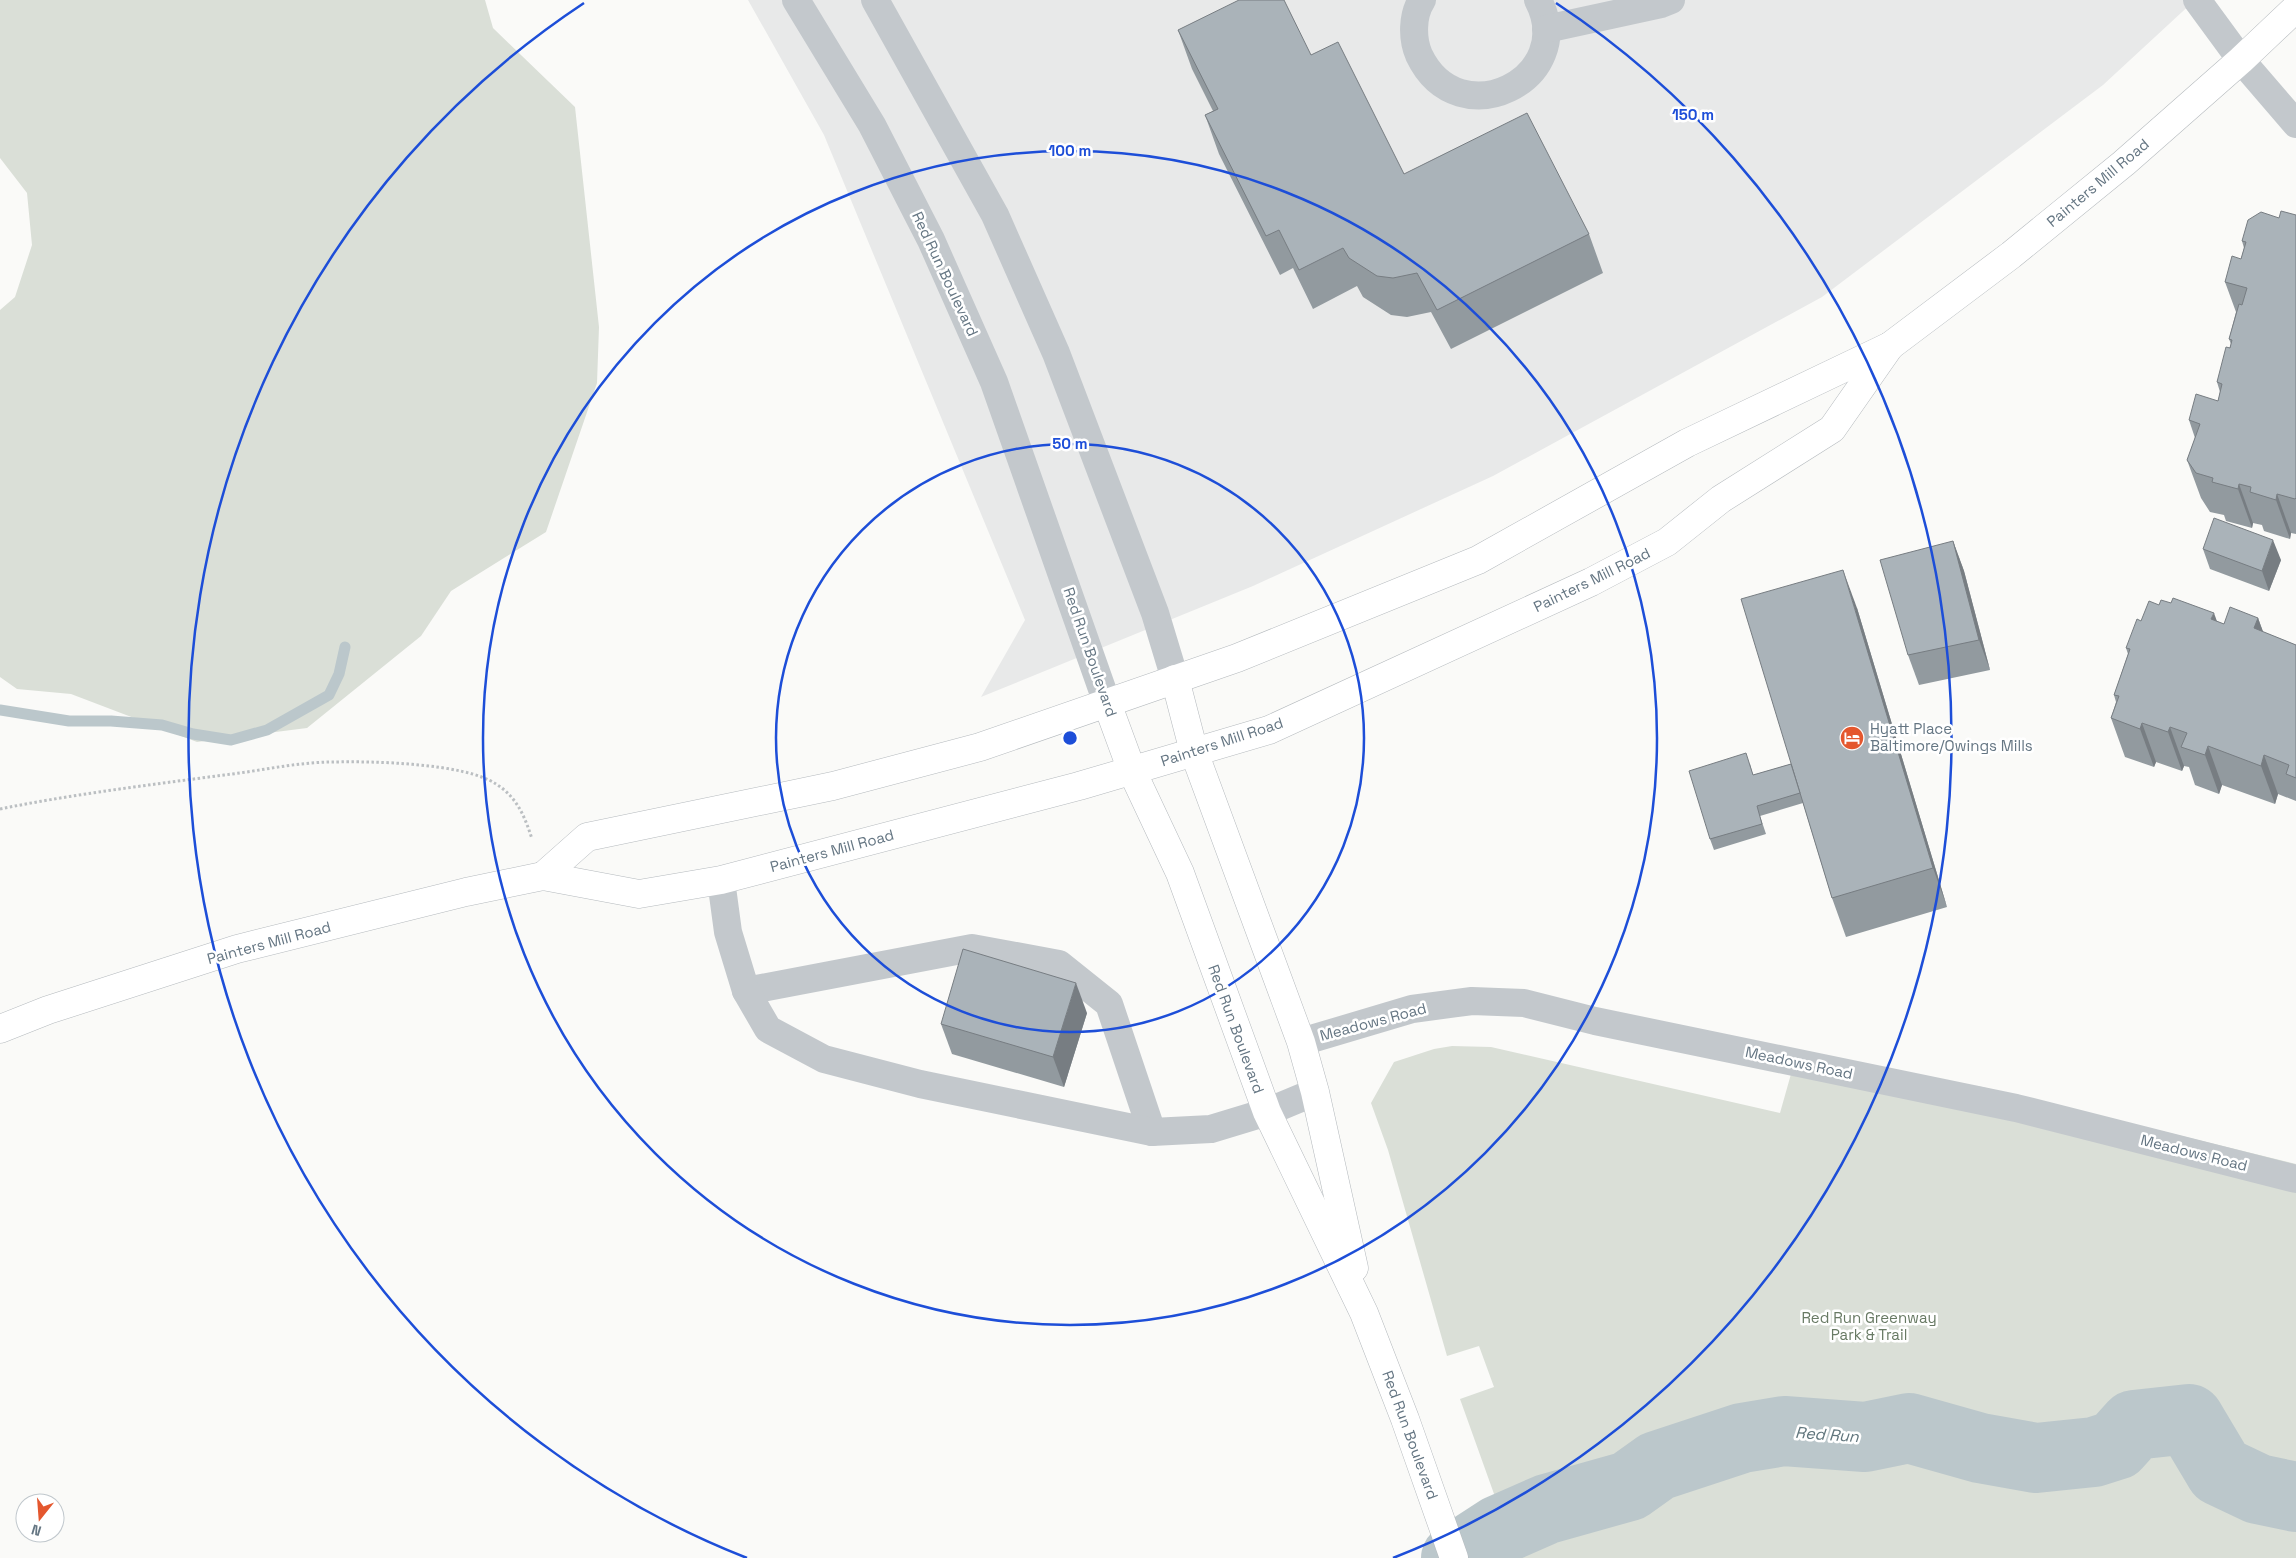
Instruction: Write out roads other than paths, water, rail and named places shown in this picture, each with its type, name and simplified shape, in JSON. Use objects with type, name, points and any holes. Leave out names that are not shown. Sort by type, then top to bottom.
[{"type":"main road","name":"Painters Mill Road","points":[[543,876],[587,837],[832,786],[980,747],[1238,658],[1478,560],[1687,443],[1890,346],[2011,255],[2124,163],[2241,60],[2296,8]]},
{"type":"main road","name":"Painters Mill Road","points":[[0,1029],[48,1010],[237,949],[466,892],[543,876],[639,894],[721,880],[1132,771],[1269,730],[1591,582],[1667,542],[1721,499],[1832,429],[1890,346]]},
{"type":"main road","name":"Red Run Boulevard","points":[[1175,679],[1194,752],[1301,1042],[1315,1092],[1364,1313]]},
{"type":"main road","name":"Red Run Boulevard","points":[[1108,703],[1132,771],[1180,873],[1267,1112],[1364,1313],[1405,1419],[1454,1558]]},
{"type":"street","name":"Red Run Boulevard","points":[[796,0],[872,125],[931,240],[994,382],[1108,703]]},
{"type":"street","name":"Red Run Boulevard","points":[[875,0],[995,215],[1056,353],[1156,613],[1175,679]]},
{"type":"street","points":[[1422,0],[1414,26],[1416,48],[1425,67],[1439,82],[1458,92],[1478,97],[1500,94],[1519,84],[1537,63],[1543,50],[1546,29],[1543,9],[1538,0]]},
{"type":"street","points":[[1546,29],[1661,4],[1671,0]]},
{"type":"street","points":[[2197,0],[2241,60],[2296,124]]},
{"type":"street","points":[[721,880],[728,932],[746,991],[768,1029],[824,1059],[920,1084],[1152,1132],[1211,1128],[1267,1112],[1315,1092]]},
{"type":"street","points":[[746,991],[972,948],[1060,964],[1109,1004],[1152,1132]]},
{"type":"street","name":"Meadows Road","points":[[1301,1042],[1412,1009],[1472,1001],[1524,1003],[1595,1021],[2016,1108],[2296,1179]]},
{"type":"waterway","points":[[0,710],[69,721],[111,721],[162,725],[193,734],[231,740],[267,730],[329,695],[339,674],[345,647]]},
{"type":"waterway","name":"Red Run","points":[[1456,1558],[1499,1530],[1547,1509],[1629,1486],[1657,1466],[1742,1438],[1784,1431],[1865,1437],[1909,1428],[1980,1448],[2036,1458],[2094,1452],[2116,1445],[2134,1425],[2189,1419],[2220,1471],[2258,1489],[2296,1497]]},
{"type":"place","name":"Hyatt Place Baltimore/Owings Mills","points":[[1852,738]]},
{"type":"park label","name":"Red Run Greenway Park & Trail","points":[[1869,1326]]}]
